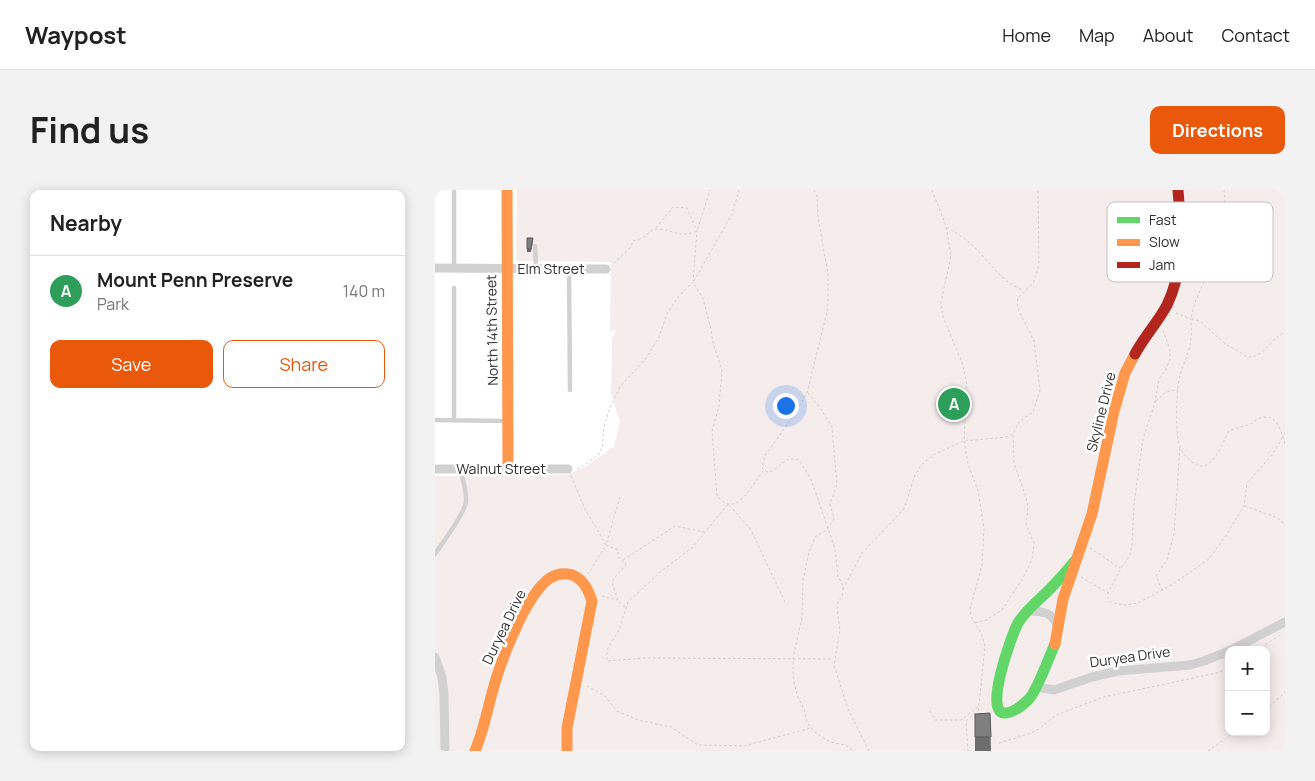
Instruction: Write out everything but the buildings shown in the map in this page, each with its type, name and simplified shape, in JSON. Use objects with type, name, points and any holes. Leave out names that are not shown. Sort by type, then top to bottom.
[{"type":"street","name":"North 14th Street","points":[[507,190],[508,469]]},
{"type":"street","name":"Elm Street","points":[[435,268],[606,269]]},
{"type":"street","name":"Skyline Drive","points":[[1073,566],[1018,623],[1007,652],[997,696],[996,706],[1002,713],[1009,713],[1025,704],[1030,698],[1055,647],[1059,633],[1063,599],[1092,514],[1100,483],[1119,389],[1134,354],[1166,306],[1176,282]]},
{"type":"street","name":"Walnut Street","points":[[435,469],[568,470]]},
{"type":"street","name":"Duryea Drive","points":[[475,751],[497,676],[522,618],[535,595],[551,577],[560,574],[570,574],[578,577],[587,588]]},
{"type":"street","points":[[567,751],[567,728],[591,610],[592,601],[587,588]]},
{"type":"street","points":[[1028,611],[1044,611],[1049,613],[1057,623],[1059,633]]},
{"type":"street","name":"Duryea Drive","points":[[1238,646],[1285,622]]},
{"type":"street","name":"Duryea Drive","points":[[1036,687],[1054,690],[1081,680],[1111,673],[1189,665],[1225,652]]},
{"type":"street","points":[[435,657],[442,677],[444,695],[445,751]]},
{"type":"lane","points":[[453,268],[454,190]]},
{"type":"lane","points":[[535,246],[536,269]]},
{"type":"lane","points":[[569,269],[570,390]]},
{"type":"lane","points":[[454,288],[454,420]]},
{"type":"lane","points":[[435,420],[508,421]]},
{"type":"lane","points":[[435,554],[463,511],[466,502],[465,488],[460,469]]},
{"type":"path","points":[[710,190],[697,231],[693,282],[703,299],[713,343],[722,370],[719,406],[712,431],[715,460],[715,490],[720,500],[727,504],[749,528],[785,602]]},
{"type":"path","points":[[618,601],[612,582],[616,574],[626,564],[618,557],[618,550],[606,545],[585,509],[568,470],[584,466],[599,454],[602,448],[604,428],[609,410],[620,387],[646,358],[659,337],[667,314],[677,297],[693,282],[732,214],[739,190]]},
{"type":"path","points":[[727,504],[735,504],[742,500],[763,471],[765,455],[807,392],[828,308],[829,297],[828,274],[818,217],[817,196],[814,190]]},
{"type":"path","points":[[933,190],[946,226],[951,256],[941,302],[943,317],[962,362],[967,385],[964,441],[967,464],[979,491],[984,528],[981,566],[970,608],[971,616],[982,635],[985,646],[978,721]]},
{"type":"path","points":[[974,623],[986,620],[1002,610],[1023,578],[1032,559],[1034,544],[1026,525],[1028,508],[1026,497],[1014,463],[1013,434],[1019,422],[1033,412],[1039,390],[1034,341],[1017,303],[1018,298],[1033,284],[1039,263],[1037,190]]},
{"type":"path","points":[[606,269],[624,255],[631,247],[633,241],[644,237],[648,232],[655,229],[673,207],[687,208],[697,231]]},
{"type":"path","points":[[946,226],[971,244],[1002,279],[1013,287],[1024,291]]},
{"type":"path","points":[[655,229],[676,234],[691,234],[697,231]]},
{"type":"path","points":[[1162,590],[1156,576],[1167,560],[1175,534],[1180,447],[1177,432],[1178,389],[1180,376],[1188,356],[1193,306],[1203,282]]},
{"type":"path","points":[[1166,306],[1180,315],[1200,321],[1224,343],[1248,357],[1253,357],[1261,352],[1270,345],[1275,337],[1285,332]]},
{"type":"path","points":[[1159,317],[1170,350],[1170,359],[1159,380],[1155,402],[1143,439],[1134,504],[1132,546],[1129,556],[1108,593],[1108,599],[1112,603],[1125,605],[1138,603],[1173,584],[1209,559],[1244,506],[1247,483],[1272,454],[1285,433]]},
{"type":"path","points":[[1155,402],[1166,392],[1178,389]]},
{"type":"path","points":[[807,392],[821,409],[832,427],[837,484],[830,504],[834,518],[827,530],[816,536],[809,552],[803,580],[802,617],[793,658],[793,677],[797,695],[811,728],[816,734],[830,742],[845,746],[854,751]]},
{"type":"path","points":[[1180,447],[1186,458],[1195,464],[1205,465],[1214,459],[1229,431],[1264,417],[1277,422],[1281,428],[1285,444]]},
{"type":"path","points":[[843,590],[862,553],[905,509],[915,475],[921,466],[935,454],[964,441],[1006,437],[1013,434]]},
{"type":"path","points":[[763,471],[772,471],[787,459],[799,460],[811,479],[835,550],[838,577],[842,582],[842,597],[838,602],[840,630],[834,659],[838,681],[848,710],[869,751]]},
{"type":"path","points":[[620,497],[606,545],[590,571],[587,588],[618,601],[626,608]]},
{"type":"path","points":[[727,504],[693,547],[660,572],[628,602],[619,630],[607,650],[607,661],[643,658],[834,659]]},
{"type":"path","points":[[1244,506],[1278,518],[1285,525]]},
{"type":"path","points":[[622,560],[675,526],[705,532]]},
{"type":"path","points":[[1082,543],[1121,568]]},
{"type":"path","points":[[1073,566],[1108,593]]},
{"type":"path","points":[[1263,646],[1285,632]]},
{"type":"path","points":[[999,743],[1029,734],[1039,729],[1056,715],[1104,697],[1209,675],[1225,669]]},
{"type":"path","points":[[577,680],[605,696],[617,711],[638,720],[671,727],[698,745],[745,746],[811,728]]},
{"type":"path","points":[[1270,706],[1285,692]]},
{"type":"path","points":[[930,711],[935,720],[961,720],[979,706]]},
{"type":"path","points":[[968,751],[966,721],[979,710]]},
{"type":"path","points":[[1207,751],[1229,736]]},
{"type":"shaded area","points":[[517,190],[1285,190],[1285,751],[435,751],[435,476],[567,475],[588,465],[614,446],[620,422],[611,394],[612,339],[616,330],[610,332],[611,262],[516,261]]},
{"type":"traffic: fast","points":[[1055,644],[1039,682],[1029,699],[1012,711],[1006,713],[999,710],[997,702],[1001,673],[1018,623],[1075,561]]},
{"type":"traffic: slow","points":[[507,190],[508,469]]},
{"type":"traffic: slow","points":[[1055,644],[1063,599],[1092,514],[1114,411],[1125,373],[1135,354]]},
{"type":"traffic: slow","points":[[475,751],[501,665],[523,614],[541,587],[550,578],[559,574],[573,575],[581,580],[592,601],[567,728],[567,751]]},
{"type":"traffic: jam","points":[[1178,190],[1179,202]]},
{"type":"traffic: jam","points":[[1135,354],[1167,305],[1176,282]]},
{"type":"place","name":"Mount Penn Preserve","points":[[954,404]]}]
